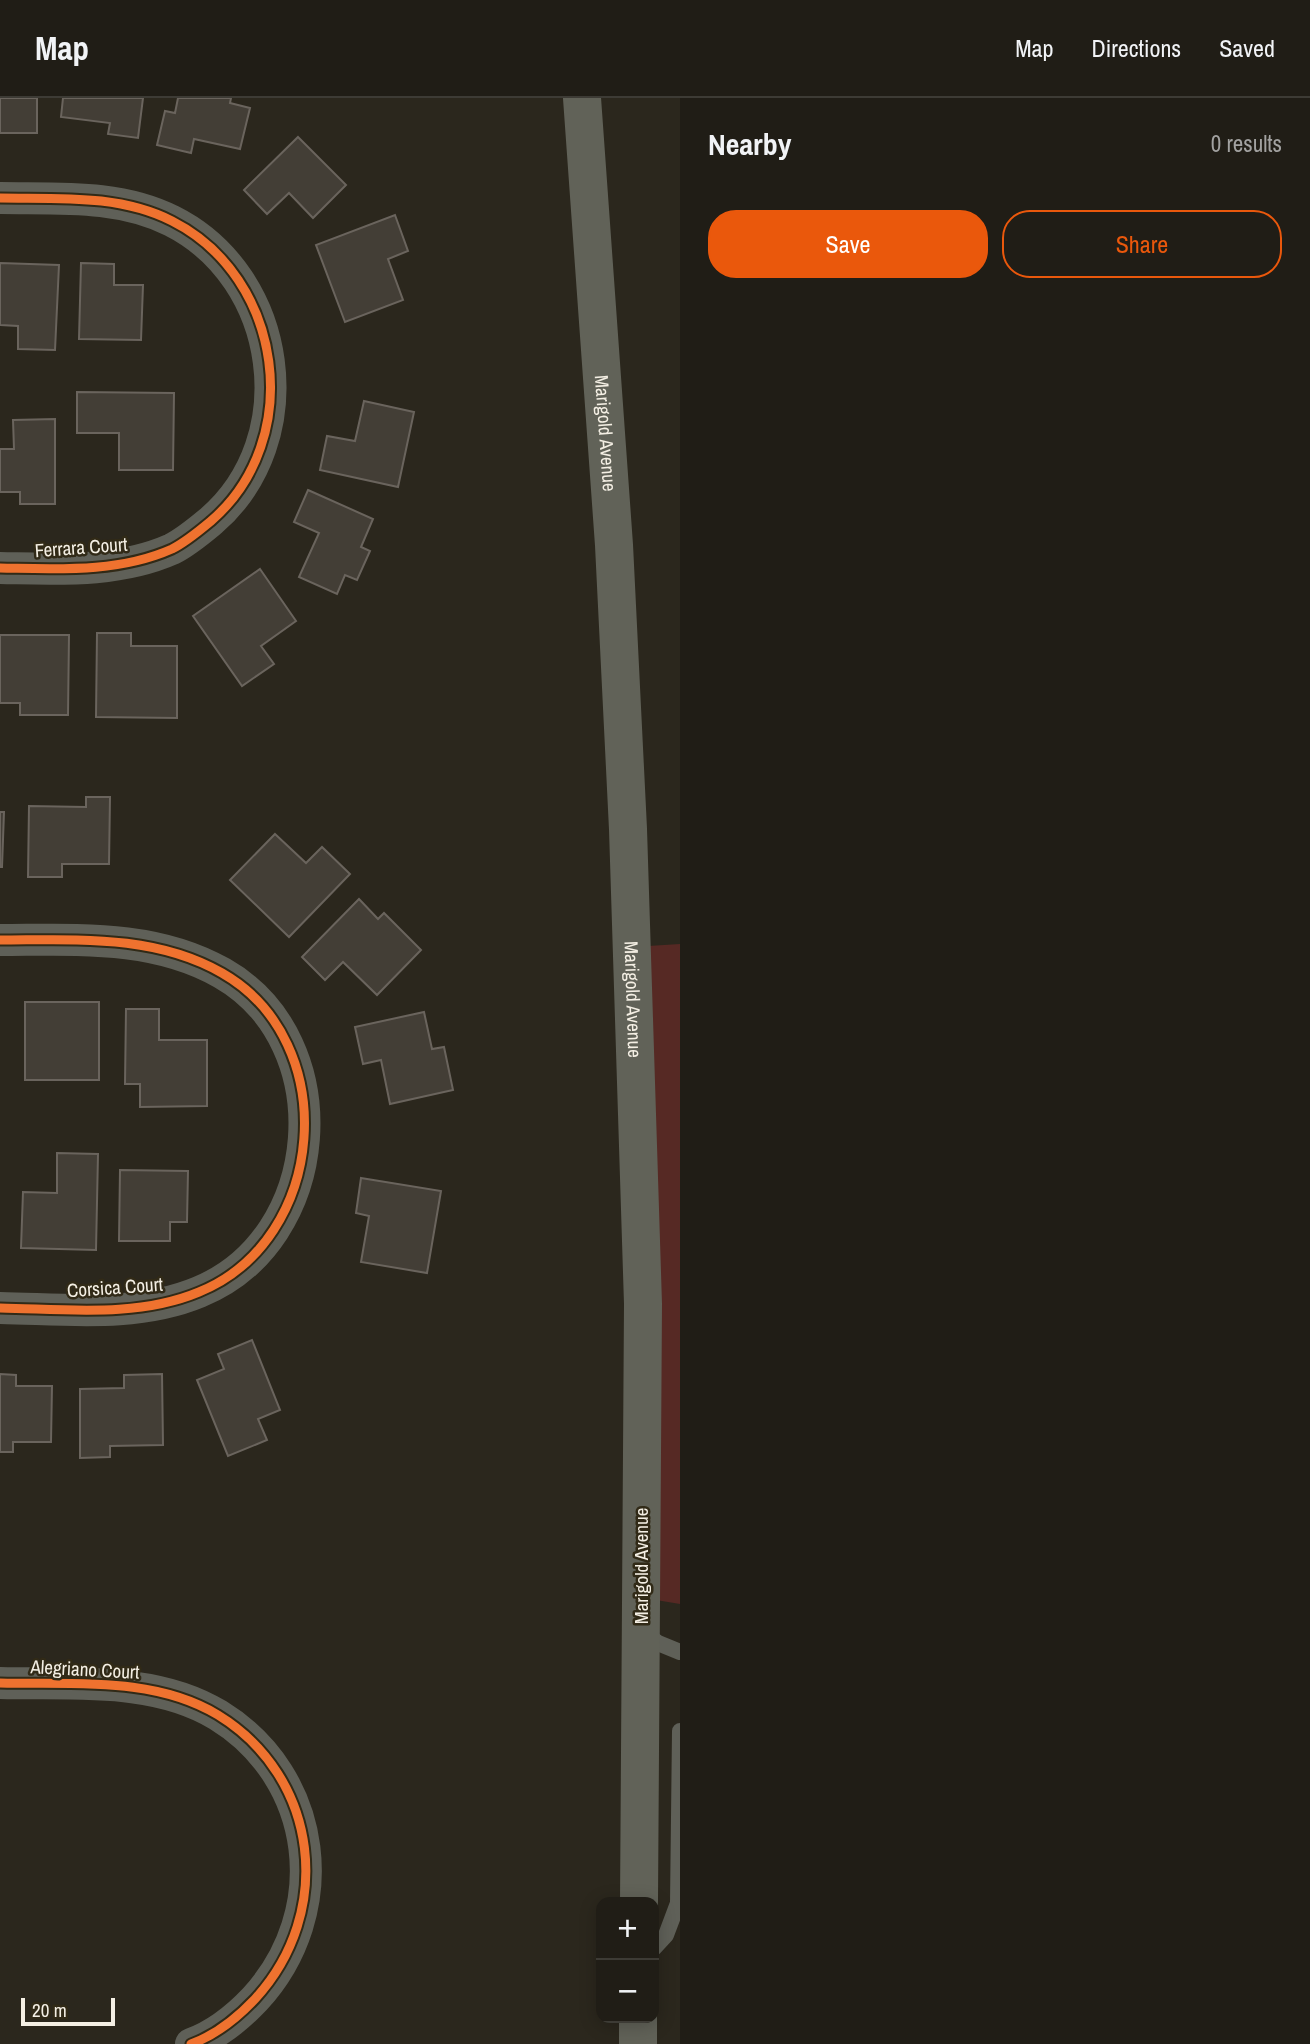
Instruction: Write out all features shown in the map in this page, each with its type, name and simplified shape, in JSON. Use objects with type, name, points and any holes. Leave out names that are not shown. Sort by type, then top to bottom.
[{"type":"main road","name":"Marigold Avenue","points":[[582,98],[612,505],[628,829],[643,1304],[639,1897]]},
{"type":"main road","points":[[638,2023],[638,2044]]},
{"type":"street","name":"Ferrara Court","points":[[0,198],[113,203],[170,220],[197,235],[216,251],[230,268],[255,307],[270,359],[270,384],[261,443],[253,465],[240,489],[222,511],[198,532],[174,548],[148,558],[115,565],[75,569],[0,568]]},
{"type":"street","name":"Corsica Court","points":[[0,940],[114,941],[146,945],[198,960],[224,974],[247,990],[266,1011],[281,1034],[297,1069],[305,1130],[297,1182],[277,1226],[261,1248],[222,1280],[200,1292],[174,1301],[139,1307],[0,1308]]},
{"type":"street","name":"Alegriano Court","points":[[0,1683],[125,1687],[186,1700],[216,1714],[243,1733],[264,1752],[281,1778],[302,1830],[306,1857],[305,1886],[294,1936],[267,1986],[248,2007],[215,2033],[191,2044]]},
{"type":"lane","points":[[640,1630],[658,1643],[680,1652]]},
{"type":"lane","points":[[659,1943],[666,1935],[678,1903],[680,1731]]},
{"type":"shaded area","points":[[680,944],[680,1604],[656,1600],[648,946]]},
{"type":"building","points":[[0,98],[37,98],[37,133],[0,133]]},
{"type":"building","points":[[63,98],[143,98],[138,138],[108,134],[110,123],[61,117]]},
{"type":"building","points":[[178,98],[231,98],[230,103],[250,108],[240,149],[194,139],[191,153],[157,145],[165,111],[175,113]]},
{"type":"building","points":[[298,137],[346,185],[313,218],[289,193],[267,214],[244,190]]},
{"type":"building","points":[[395,215],[408,251],[388,259],[403,300],[345,322],[316,245]]},
{"type":"building","points":[[0,263],[59,265],[55,350],[18,349],[18,326],[0,325]]},
{"type":"building","points":[[81,263],[114,264],[114,285],[143,285],[141,340],[79,339]]},
{"type":"building","points":[[77,392],[174,393],[173,470],[119,470],[119,433],[77,433]]},
{"type":"building","points":[[364,401],[414,412],[398,487],[320,470],[327,436],[355,441]]},
{"type":"building","points":[[55,419],[55,504],[20,504],[20,492],[0,492],[0,449],[14,449],[13,420]]},
{"type":"building","points":[[308,490],[373,519],[361,547],[370,551],[357,580],[345,575],[337,594],[299,577],[319,533],[294,522]]},
{"type":"building","points":[[260,569],[296,621],[261,646],[274,664],[242,686],[193,616]]},
{"type":"building","points":[[97,633],[131,633],[131,646],[177,646],[177,718],[96,717]]},
{"type":"building","points":[[0,635],[69,635],[68,715],[20,715],[20,703],[0,703]]},
{"type":"building","points":[[86,797],[110,797],[109,864],[62,864],[62,877],[28,877],[29,806],[86,807]]},
{"type":"building","points":[[0,812],[4,812],[2,867],[0,867]]},
{"type":"building","points":[[275,834],[306,863],[322,847],[350,874],[289,937],[230,880]]},
{"type":"building","points":[[359,899],[378,919],[384,913],[421,950],[377,995],[343,962],[325,980],[302,957]]},
{"type":"building","points":[[25,1002],[99,1002],[99,1080],[25,1080]]},
{"type":"building","points":[[126,1009],[159,1009],[159,1040],[207,1040],[207,1106],[140,1107],[140,1084],[125,1084]]},
{"type":"building","points":[[424,1012],[432,1049],[444,1047],[453,1090],[390,1104],[381,1060],[363,1064],[355,1027]]},
{"type":"building","points":[[57,1153],[98,1154],[96,1250],[21,1248],[23,1192],[57,1193]]},
{"type":"building","points":[[120,1170],[188,1171],[187,1222],[170,1222],[170,1241],[119,1241]]},
{"type":"building","points":[[361,1178],[441,1191],[427,1273],[361,1262],[369,1216],[356,1213]]},
{"type":"building","points":[[252,1340],[280,1410],[258,1419],[267,1440],[228,1456],[197,1380],[224,1369],[218,1354]]},
{"type":"building","points":[[0,1374],[16,1375],[16,1386],[52,1386],[51,1442],[13,1442],[13,1452],[0,1452]]},
{"type":"building","points":[[162,1374],[163,1445],[110,1446],[110,1457],[80,1458],[80,1389],[124,1388],[124,1375]]},
{"type":"cycle path","points":[[0,198],[88,200],[131,206],[172,221],[209,247],[238,280],[258,319],[269,361],[270,405],[261,447],[241,487],[211,521],[177,546],[151,557],[109,566],[66,569],[0,568]]},
{"type":"cycle path","points":[[0,940],[85,940],[142,945],[196,960],[222,973],[261,1004],[287,1045],[302,1091],[304,1139],[294,1186],[274,1230],[242,1266],[199,1292],[151,1306],[126,1309],[0,1308]]},
{"type":"cycle path","points":[[0,1683],[112,1685],[167,1694],[218,1715],[252,1741],[278,1773],[295,1809],[304,1848],[305,1887],[297,1927],[281,1964],[255,1999],[226,2025],[191,2044]]}]
